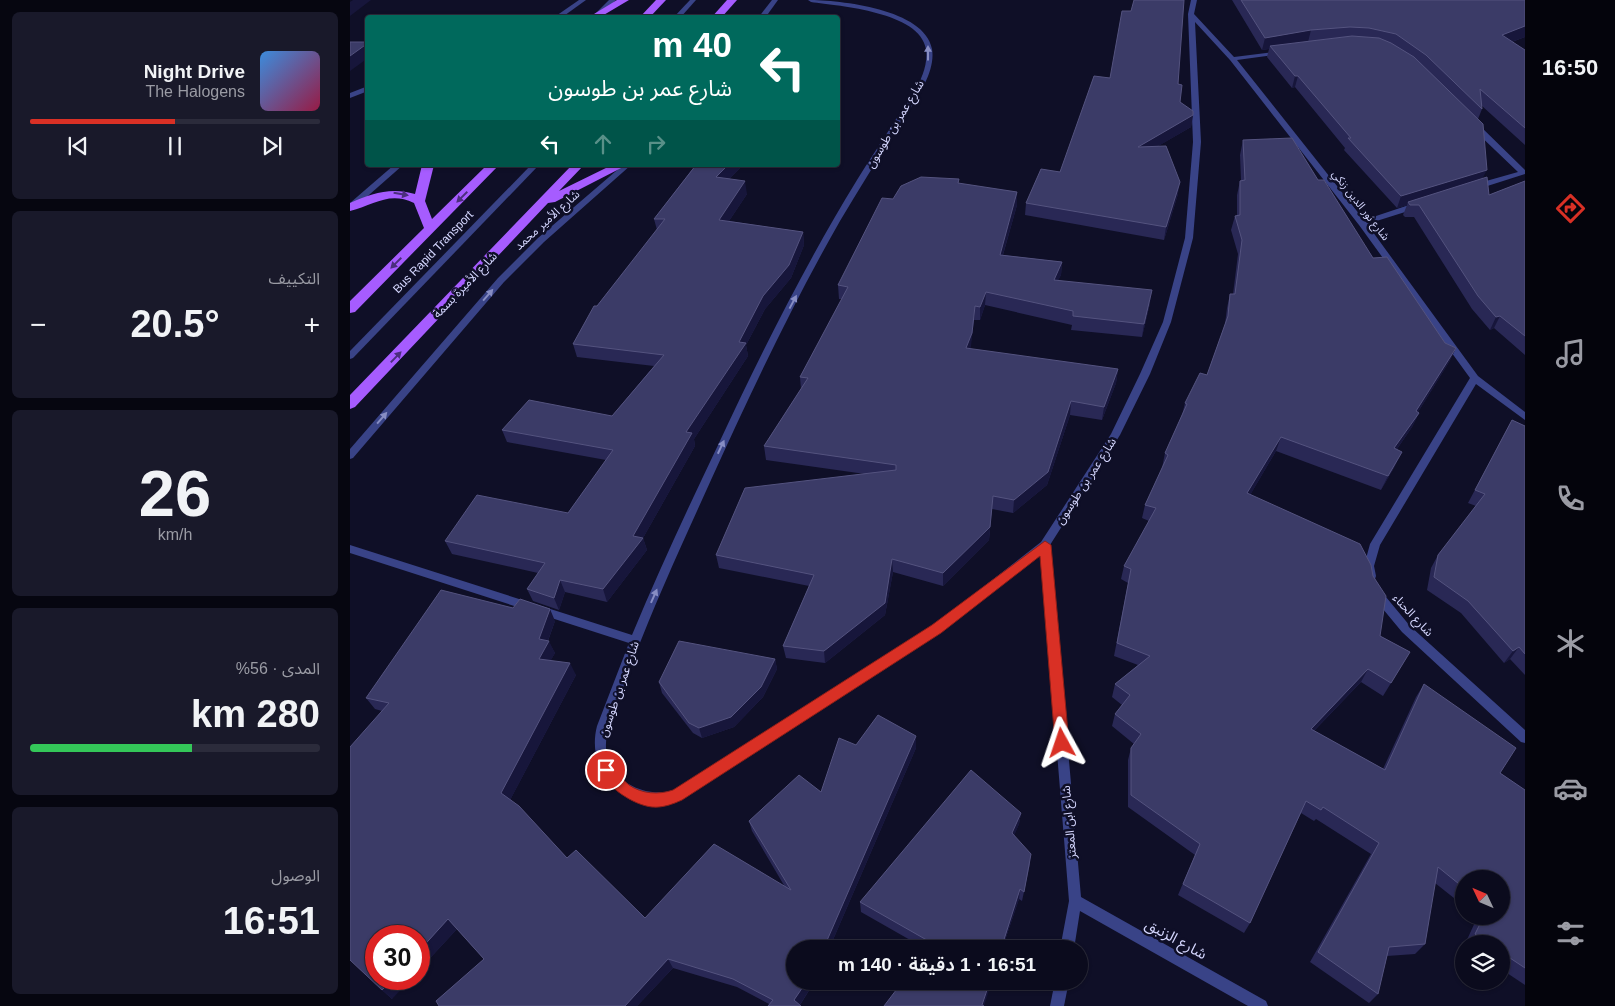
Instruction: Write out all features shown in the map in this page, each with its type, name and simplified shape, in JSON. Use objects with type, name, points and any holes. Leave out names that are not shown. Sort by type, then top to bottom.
[{"type":"main road","points":[[598,15],[624,0]]},
{"type":"main road","points":[[646,15],[661,0]]},
{"type":"main road","points":[[718,15],[732,0]]},
{"type":"main road","points":[[427,167],[419,201],[430,228]]},
{"type":"main road","points":[[350,309],[492,167]]},
{"type":"main road","name":"شارع الأميرة بسمة","points":[[350,404],[576,167]]},
{"type":"main road","points":[[542,204],[617,167]]},
{"type":"main road","points":[[350,207],[378,195],[392,193],[402,193],[419,201]]},
{"type":"street","points":[[560,15],[583,0]]},
{"type":"street","points":[[597,15],[613,0]]},
{"type":"street","points":[[679,15],[693,0]]},
{"type":"street","points":[[763,15],[775,0]]},
{"type":"street","name":"شارع عمر بن طوسون","points":[[811,0],[882,13],[908,22],[925,36],[929,59],[926,73],[829,235],[787,312],[734,418],[635,640],[605,721],[600,748],[606,770],[624,790],[650,800],[665,800],[678,796],[937,629],[1045,545],[1116,435],[1167,322],[1180,278],[1189,238],[1197,142],[1191,14]]},
{"type":"street","points":[[1191,14],[1194,0]]},
{"type":"street","name":"شارع نور الدين زنكي","points":[[1191,14],[1232,59],[1362,223],[1475,378],[1525,417]]},
{"type":"street","points":[[1232,59],[1287,52]]},
{"type":"street","points":[[350,96],[365,89]]},
{"type":"street","points":[[1466,190],[1524,172],[1468,119]]},
{"type":"street","points":[[350,207],[397,167]]},
{"type":"street","name":"Bus Rapid Transport","points":[[350,356],[533,167]]},
{"type":"street","name":"شارع الأمير محمد","points":[[350,455],[501,280],[541,240],[624,167]]},
{"type":"street","points":[[1362,223],[1428,202]]},
{"type":"street","name":"شارع الحناء","points":[[1475,378],[1375,544],[1369,566],[1373,588],[1400,622],[1525,738]]},
{"type":"street","name":"شارع ابن المعتز","points":[[1045,545],[1075,901],[1068,940]]},
{"type":"street","points":[[350,549],[635,640]]},
{"type":"street","name":"شارع الزنبق","points":[[1075,901],[1261,1006]]},
{"type":"street","points":[[1057,1006],[1060,990]]},
{"type":"building","points":[[1134,0],[1184,0],[1178,84],[1182,85],[1180,102],[1193,111],[1193,115],[1138,147],[1166,146],[1180,182],[1166,227],[1026,203],[1041,169],[1060,172],[1094,76],[1110,78],[1122,11],[1131,11]]},
{"type":"building","points":[[1241,0],[1525,0],[1525,26],[1502,35],[1525,50],[1525,128],[1480,89],[1482,109],[1426,55],[1396,34],[1369,28],[1350,27],[1311,30],[1265,38]]},
{"type":"building","points":[[1352,36],[1379,38],[1414,57],[1483,124],[1487,170],[1401,196],[1348,138],[1351,138],[1270,46]]},
{"type":"building","points":[[350,42],[365,42],[365,45],[350,56]]},
{"type":"building","points":[[1292,138],[1318,180],[1324,180],[1373,258],[1387,257],[1445,343],[1456,348],[1416,411],[1419,413],[1394,448],[1402,452],[1388,476],[1281,437],[1247,493],[1360,544],[1371,565],[1373,576],[1386,596],[1380,636],[1410,652],[1391,683],[1368,669],[1311,729],[1385,770],[1424,684],[1516,748],[1500,773],[1525,790],[1525,968],[1510,958],[1510,935],[1475,934],[1480,925],[1510,925],[1510,870],[1455,870],[1455,881],[1438,867],[1425,944],[1389,947],[1378,994],[1318,952],[1379,843],[1323,807],[1321,810],[1306,801],[1250,923],[1183,884],[1200,844],[1131,795],[1131,748],[1141,734],[1115,714],[1130,695],[1115,684],[1150,656],[1117,643],[1131,569],[1124,566],[1156,508],[1145,505],[1168,455],[1165,453],[1187,404],[1185,403],[1200,373],[1207,375],[1228,316],[1230,294],[1235,294],[1242,240],[1235,216],[1240,215],[1240,181],[1245,180],[1243,140]]},
{"type":"building","points":[[694,167],[726,167],[716,177],[745,181],[719,220],[803,232],[789,265],[763,296],[739,342],[746,343],[686,432],[692,433],[633,536],[643,538],[603,589],[560,580],[554,598],[527,589],[545,563],[445,541],[477,495],[568,513],[613,450],[502,430],[529,400],[612,416],[664,355],[573,344],[594,306],[597,306],[665,219],[654,219]]},
{"type":"building","points":[[921,177],[959,179],[958,183],[1017,192],[1000,255],[1062,262],[1054,280],[1152,290],[1144,324],[1073,316],[1073,311],[986,292],[980,307],[975,306],[972,333],[966,348],[1118,369],[1104,407],[1071,401],[1048,472],[1014,500],[993,496],[990,527],[943,573],[892,559],[885,603],[824,651],[783,646],[814,575],[716,555],[745,488],[896,470],[896,465],[764,446],[808,378],[800,377],[848,287],[838,285],[882,198],[893,199],[901,186]]},
{"type":"building","points":[[1487,177],[1489,195],[1525,181],[1525,336],[1500,316],[1496,317],[1478,296],[1419,205],[1410,205],[1408,202]]},
{"type":"building","points":[[1512,420],[1525,426],[1525,654],[1519,647],[1513,651],[1468,601],[1434,577],[1438,555],[1485,494],[1475,490]]},
{"type":"building","points":[[441,590],[513,608],[520,599],[550,609],[539,639],[549,641],[539,659],[570,663],[501,793],[519,806],[567,858],[576,850],[645,918],[714,844],[791,890],[749,821],[799,775],[821,792],[839,738],[856,745],[878,715],[916,736],[827,940],[786,940],[786,990],[801,990],[794,1000],[801,1006],[768,1006],[773,1000],[733,979],[668,959],[625,1006],[439,1006],[436,1001],[484,959],[448,919],[430,939],[430,925],[365,925],[365,974],[350,960],[350,747],[389,703],[366,698]]},
{"type":"building","points":[[679,641],[775,659],[761,687],[731,717],[699,728],[689,723],[659,682]]},
{"type":"building","points":[[971,770],[1021,813],[1012,833],[1031,854],[1024,892],[1020,889],[1004,940],[927,940],[860,902]]},
{"type":"building","points":[[896,990],[987,990],[982,1005],[984,1006],[884,1006]]},
{"type":"route","points":[[606,770],[624,790],[650,800],[665,800],[678,796],[937,629],[1045,545],[1062,743]]}]
